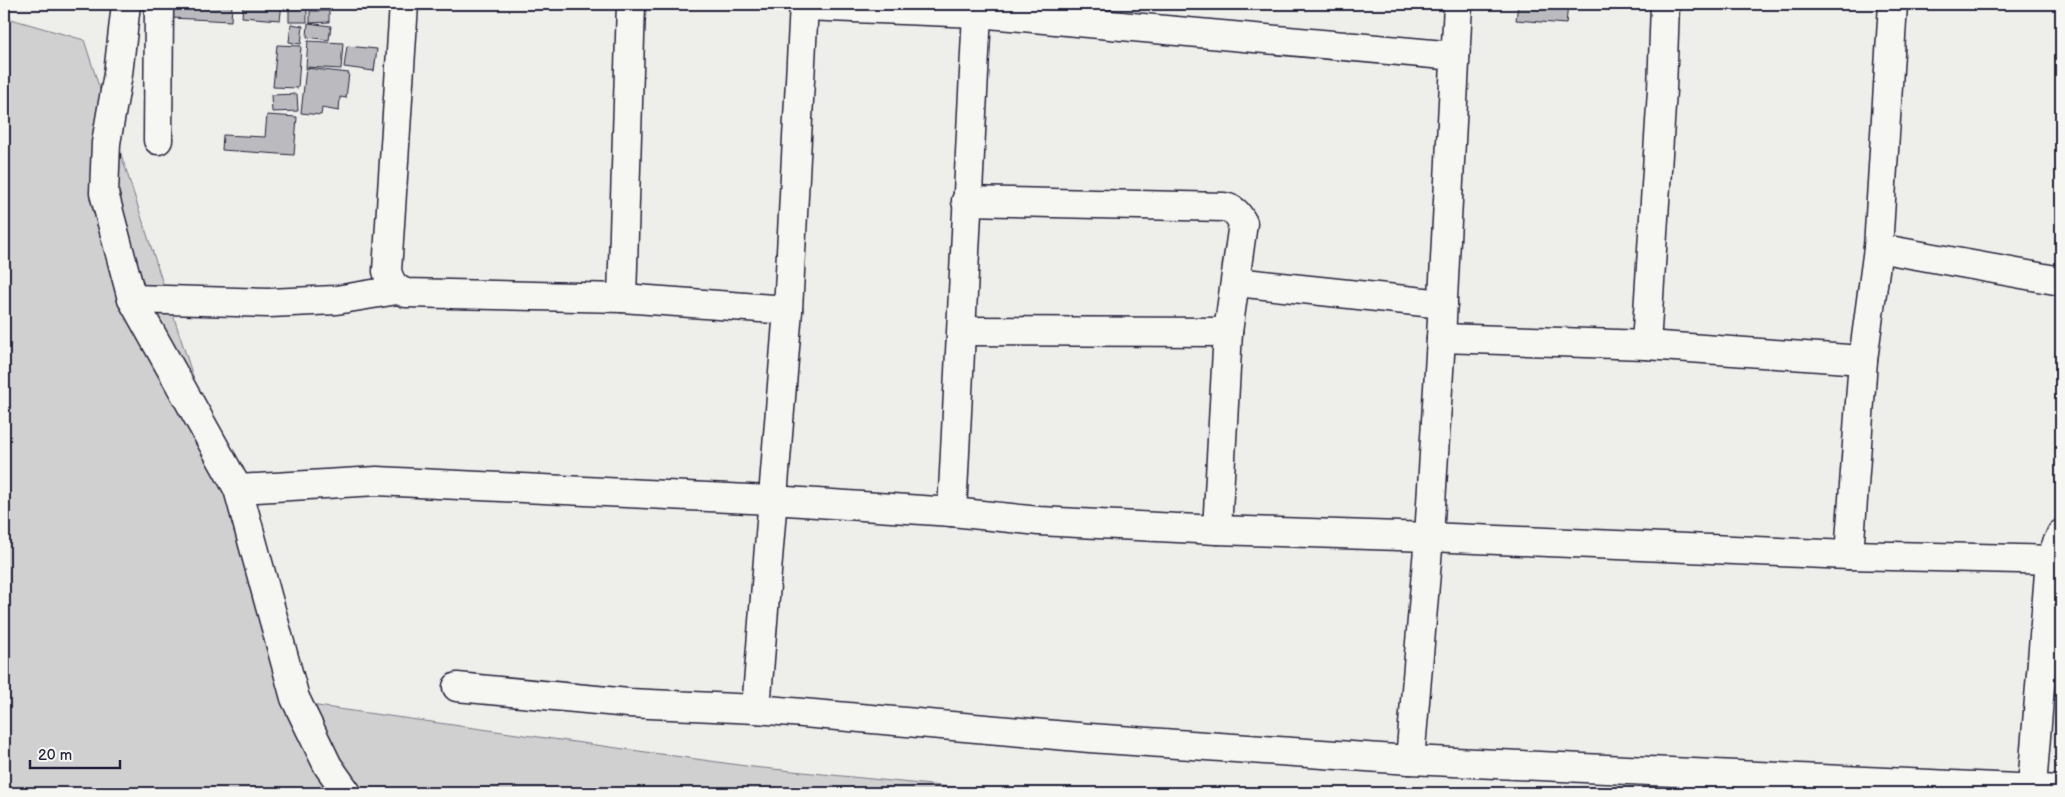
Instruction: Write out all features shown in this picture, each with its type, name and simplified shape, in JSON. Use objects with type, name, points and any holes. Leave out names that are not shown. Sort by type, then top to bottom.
[{"type":"street","points":[[126,4],[118,74],[106,143],[104,193],[132,299],[238,489],[295,698],[328,766],[347,793]]},
{"type":"street","points":[[158,140],[159,4]]},
{"type":"street","points":[[404,4],[386,271],[390,281],[397,290],[406,294],[622,298],[788,310]]},
{"type":"street","points":[[622,298],[631,4]]},
{"type":"street","points":[[1410,760],[1428,537],[1441,338],[1458,4]]},
{"type":"street","points":[[1646,345],[1662,90],[1665,4]]},
{"type":"street","points":[[1849,555],[1863,360],[1878,248],[1893,4]]},
{"type":"street","points":[[756,709],[788,310],[804,5],[977,13],[1455,56]]},
{"type":"street","points":[[952,512],[962,331],[966,201],[977,13]]},
{"type":"street","points":[[966,201],[1231,209],[1238,214],[1243,224],[1228,332],[1217,530]]},
{"type":"street","points":[[1878,248],[2061,281]]},
{"type":"street","points":[[1236,282],[1443,304]]},
{"type":"street","points":[[132,299],[269,303],[336,300],[397,290]]},
{"type":"street","points":[[962,331],[1228,332]]},
{"type":"street","points":[[1441,338],[1646,345],[1863,360]]},
{"type":"street","points":[[238,489],[377,481],[772,500],[1039,520],[1217,530],[1849,555],[2056,560]]},
{"type":"street","points":[[2032,787],[2056,560],[2061,534]]},
{"type":"street","points":[[457,687],[629,703],[756,709],[1090,738],[1410,760],[2032,787],[2061,790]]},
{"type":"shaded area","points":[[4,17],[84,40],[213,438],[303,704],[753,767],[1010,793],[4,793]]},
{"type":"building","points":[[173,4],[232,4],[231,21],[172,18]]},
{"type":"building","points":[[243,4],[282,4],[280,20],[242,17]]},
{"type":"building","points":[[289,4],[307,4],[307,22],[289,22]]},
{"type":"building","points":[[1518,4],[1568,4],[1566,24],[1516,20]]},
{"type":"building","points":[[310,11],[329,11],[329,22],[310,23]]},
{"type":"building","points":[[308,23],[331,26],[329,40],[307,37]]},
{"type":"building","points":[[291,24],[303,26],[301,44],[289,42]]},
{"type":"building","points":[[308,41],[343,43],[341,69],[306,67]]},
{"type":"building","points":[[277,45],[301,46],[298,88],[273,87]]},
{"type":"building","points":[[347,46],[377,49],[374,71],[344,67]]},
{"type":"building","points":[[306,68],[349,73],[346,98],[340,97],[339,111],[322,108],[321,115],[301,113]]},
{"type":"building","points":[[297,94],[298,111],[272,112],[271,95]]},
{"type":"building","points":[[267,115],[297,117],[294,155],[222,150],[223,135],[265,137]]}]
